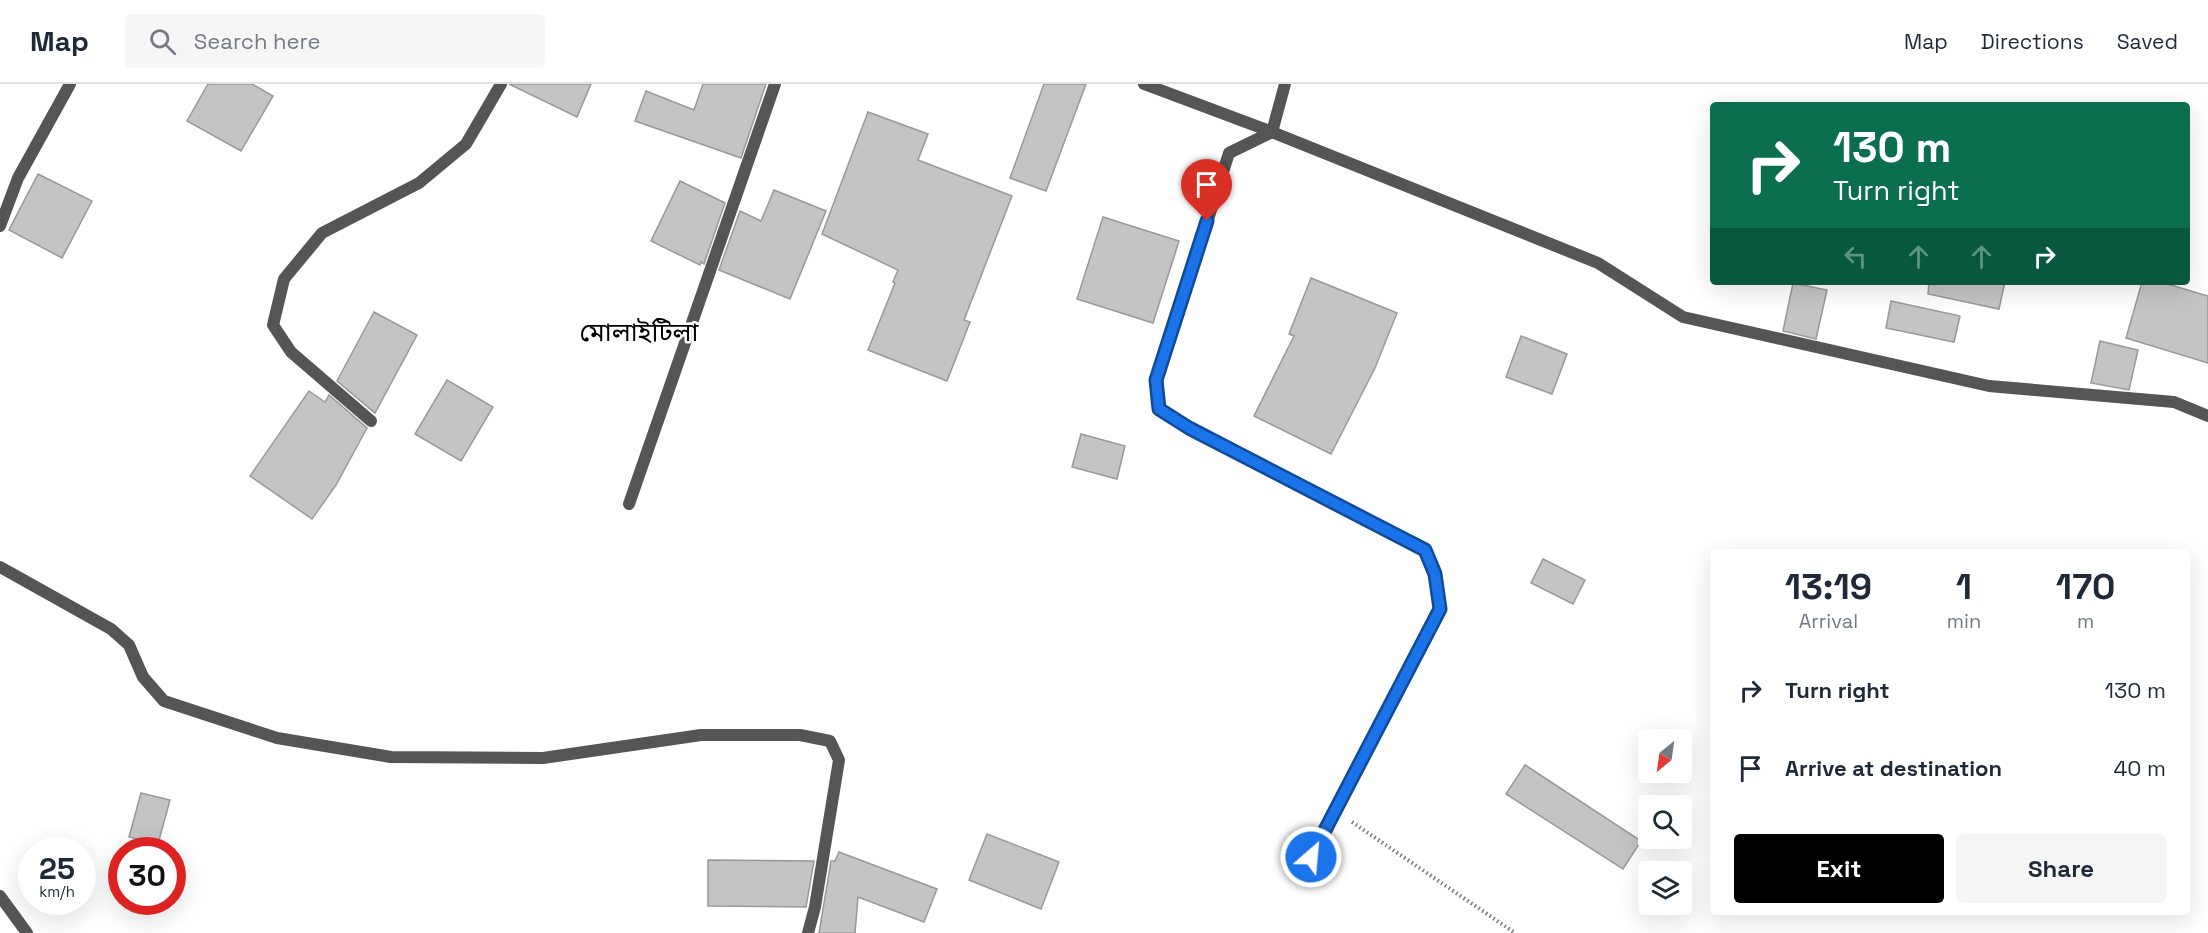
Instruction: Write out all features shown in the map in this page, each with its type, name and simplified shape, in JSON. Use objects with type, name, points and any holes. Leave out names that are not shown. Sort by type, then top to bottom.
[{"type":"street","points":[[0,226],[18,178],[70,84]]},
{"type":"street","points":[[371,421],[291,352],[273,325],[284,279],[322,233],[419,183],[466,144],[501,84]]},
{"type":"street","points":[[629,504],[775,84]]},
{"type":"street","points":[[1144,84],[1272,132],[1598,263],[1683,317],[1989,386],[2174,402],[2208,416]]},
{"type":"street","points":[[1286,84],[1272,132],[1228,153],[1156,380],[1159,409],[1189,428],[1425,550],[1432,566],[1440,609],[1311,857]]},
{"type":"street","points":[[0,567],[111,629],[129,645],[143,677],[164,701],[277,738],[391,757],[543,758],[701,735],[801,735],[830,741],[839,760],[815,907],[808,933]]},
{"type":"street","points":[[0,896],[27,933]]},
{"type":"path","points":[[1335,810],[1515,933]]},
{"type":"building","points":[[208,84],[252,84],[273,96],[241,151],[187,121]]},
{"type":"building","points":[[509,84],[591,84],[577,117]]},
{"type":"building","points":[[703,84],[766,84],[741,158],[635,121],[646,91],[694,110]]},
{"type":"building","points":[[1044,84],[1086,84],[1046,191],[1010,178]]},
{"type":"building","points":[[868,112],[928,134],[918,160],[1012,196],[964,320],[970,322],[947,381],[868,350],[898,270],[822,234]]},
{"type":"building","points":[[38,174],[92,201],[62,258],[9,230]]},
{"type":"building","points":[[680,181],[725,203],[704,264],[701,262],[700,265],[651,241]]},
{"type":"building","points":[[774,190],[826,211],[790,299],[719,270],[740,211],[761,221]]},
{"type":"building","points":[[1103,217],[1179,241],[1153,323],[1077,299]]},
{"type":"building","points":[[1311,278],[1397,313],[1375,368],[1331,454],[1254,416],[1294,336],[1289,334]]},
{"type":"building","points":[[1793,285],[1827,290],[1816,339],[1783,331]]},
{"type":"building","points":[[1929,285],[2004,285],[1999,309],[1928,294]]},
{"type":"building","points":[[2141,285],[2171,285],[2208,296],[2208,363],[2126,338]]},
{"type":"building","points":[[1891,301],[1960,316],[1954,342],[1886,328]]},
{"type":"building","points":[[374,312],[417,335],[375,413],[337,381]]},
{"type":"building","points":[[1521,336],[1567,354],[1552,394],[1506,377]]},
{"type":"building","points":[[2100,341],[2138,350],[2129,390],[2091,383]]},
{"type":"building","points":[[447,380],[493,407],[461,461],[415,434]]},
{"type":"building","points":[[309,391],[325,402],[329,395],[367,428],[336,485],[312,519],[250,476]]},
{"type":"building","points":[[1081,434],[1125,446],[1117,479],[1072,467]]},
{"type":"building","points":[[1543,559],[1585,580],[1573,604],[1531,583]]},
{"type":"building","points":[[1525,765],[1638,839],[1638,846],[1623,869],[1506,794]]},
{"type":"building","points":[[141,793],[170,800],[160,837],[129,837]]},
{"type":"building","points":[[987,834],[1059,862],[1041,909],[969,880]]},
{"type":"building","points":[[839,852],[937,889],[924,922],[858,897],[855,933],[819,933],[831,861],[835,861]]},
{"type":"building","points":[[708,860],[814,861],[806,907],[708,906]]},
{"type":"district","name":"মোলাইটিলা","points":[[639,332]]},
{"type":"route","points":[[1207,221],[1156,380],[1159,409],[1189,428],[1425,550],[1435,574],[1440,609],[1311,857]]}]
